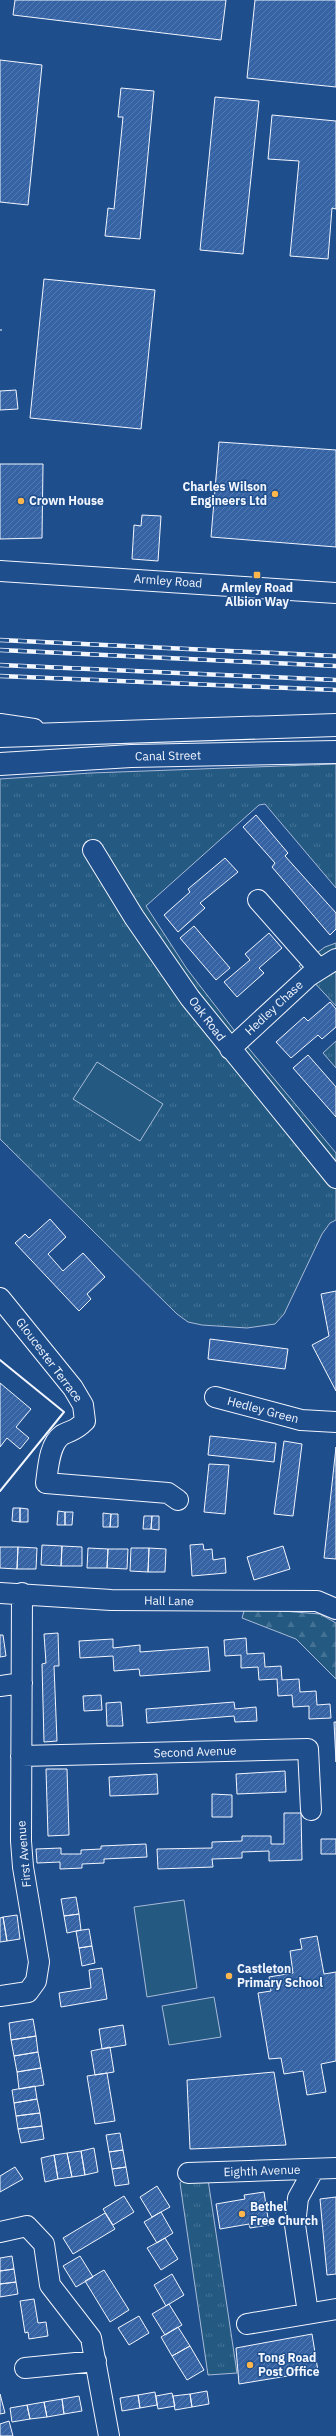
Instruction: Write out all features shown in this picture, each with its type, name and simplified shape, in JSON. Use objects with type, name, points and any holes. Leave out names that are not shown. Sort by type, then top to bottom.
[{"type":"main road","points":[[0,736],[336,725]]},
{"type":"main road","name":"Canal Street","points":[[0,764],[131,756],[336,752]]},
{"type":"street","name":"Armley Road","points":[[0,571],[336,593]]},
{"type":"street","points":[[0,724],[67,734]]},
{"type":"street","name":"Oak Road","points":[[93,850],[143,929],[190,998],[336,1178]]},
{"type":"street","points":[[258,900],[318,968]]},
{"type":"street","name":"Hedley Chase","points":[[230,1049],[318,968],[336,959]]},
{"type":"street","name":"Gloucester Terrace","points":[[0,1298],[48,1355],[83,1405],[85,1421],[76,1431],[62,1435],[55,1442],[46,1483],[168,1493],[178,1500]]},
{"type":"street","name":"Hedley Green","points":[[215,1397],[301,1420],[336,1422]]},
{"type":"street","name":"Hall Lane","points":[[0,1592],[111,1600],[317,1601],[336,1609]]},
{"type":"street","name":"First Avenue","points":[[0,1996],[28,1992],[36,1981],[39,1962],[22,1867],[20,1806],[22,1593]]},
{"type":"street","points":[[0,1686],[22,1683]]},
{"type":"street","name":"Second Avenue","points":[[21,1756],[308,1749],[311,1810]]},
{"type":"street","name":"Eighth Avenue","points":[[188,2173],[336,2168]]},
{"type":"street","points":[[308,2313],[295,2226],[298,2198],[314,2169]]},
{"type":"street","points":[[0,2232],[27,2226],[44,2244],[50,2285],[91,2338],[109,2436]]},
{"type":"street","points":[[248,2324],[336,2308]]},
{"type":"street","points":[[25,2368],[96,2361]]},
{"type":"green space","points":[[336,764],[336,888],[265,804],[259,805],[146,906],[187,969],[241,1039],[336,1153],[336,1220],[330,1223],[322,1234],[284,1314],[275,1324],[247,1328],[202,1325],[188,1322],[177,1314],[0,1139],[0,779],[91,773]]},
{"type":"green space","points":[[336,943],[336,1006],[299,966],[325,947]]},
{"type":"green space","points":[[336,1041],[336,1068],[323,1053]]},
{"type":"green space","points":[[97,1062],[163,1104],[140,1141],[73,1099]]},
{"type":"green space","points":[[245,1608],[320,1614],[336,1623],[336,1679],[296,1639],[242,1618]]},
{"type":"green space","points":[[184,1900],[197,1988],[147,1997],[134,1907]]},
{"type":"green space","points":[[214,1997],[221,2037],[169,2045],[162,2006]]},
{"type":"green space","points":[[188,2173],[207,2173],[237,2373],[208,2375],[180,2183]]},
{"type":"building","points":[[15,0],[226,0],[221,40],[13,15]]},
{"type":"building","points":[[255,0],[336,0],[336,87],[247,78]]},
{"type":"building","points":[[0,60],[42,65],[28,205],[0,202]]},
{"type":"building","points":[[121,88],[154,91],[140,239],[105,236],[108,208],[114,209],[123,117],[118,117]]},
{"type":"building","points":[[215,97],[259,101],[243,254],[200,250]]},
{"type":"building","points":[[272,115],[336,121],[336,209],[332,208],[328,259],[290,256],[299,161],[268,159]]},
{"type":"building","points":[[44,279],[155,290],[141,429],[30,418]]},
{"type":"building","points":[[16,390],[18,409],[0,410],[0,391]]},
{"type":"building","name":"Charles Wilson Engineers Ltd","points":[[219,442],[336,450],[336,547],[211,537]]},
{"type":"building","name":"Crown House","points":[[0,464],[43,464],[42,538],[0,539]]},
{"type":"building","points":[[142,515],[161,516],[158,561],[132,559],[134,525],[141,526]]},
{"type":"building","points":[[256,815],[288,853],[285,856],[336,913],[336,929],[330,935],[272,867],[275,863],[243,827]]},
{"type":"building","points":[[225,858],[238,872],[200,903],[205,908],[178,932],[164,915],[190,892],[188,889]]},
{"type":"building","points":[[194,926],[230,968],[216,980],[180,938]]},
{"type":"building","points":[[269,933],[282,948],[259,968],[264,973],[237,997],[224,982],[250,960],[245,954]]},
{"type":"building","points":[[330,1002],[336,1009],[336,1027],[322,1039],[318,1035],[291,1058],[276,1042],[304,1017],[308,1021]]},
{"type":"building","points":[[308,1055],[336,1087],[336,1117],[293,1068]]},
{"type":"building","points":[[50,1219],[66,1237],[48,1254],[63,1271],[83,1253],[105,1277],[87,1294],[91,1299],[79,1311],[15,1243],[25,1234],[29,1238]]},
{"type":"building","points":[[336,1291],[336,1391],[312,1345],[329,1336],[321,1294]]},
{"type":"building","points":[[210,1339],[288,1349],[285,1369],[208,1359]]},
{"type":"building","points":[[0,1383],[31,1409],[16,1427],[29,1438],[20,1449],[7,1438],[0,1447]]},
{"type":"building","points":[[210,1436],[276,1443],[274,1462],[208,1455]]},
{"type":"building","points":[[284,1441],[302,1444],[293,1516],[274,1514]]},
{"type":"building","points":[[336,1447],[336,1559],[324,1558]]},
{"type":"building","points":[[209,1464],[229,1465],[225,1514],[204,1512]]},
{"type":"building","points":[[13,1508],[20,1508],[20,1522],[12,1521]]},
{"type":"building","points":[[20,1508],[28,1509],[28,1522],[20,1522]]},
{"type":"building","points":[[58,1511],[65,1512],[65,1525],[57,1525]]},
{"type":"building","points":[[65,1512],[73,1512],[72,1525],[65,1525]]},
{"type":"building","points":[[103,1513],[111,1514],[110,1527],[103,1527]]},
{"type":"building","points":[[111,1514],[118,1514],[118,1527],[110,1527]]},
{"type":"building","points":[[144,1516],[152,1516],[151,1529],[143,1529]]},
{"type":"building","points":[[152,1516],[159,1516],[159,1530],[151,1529]]},
{"type":"building","points":[[203,1544],[204,1550],[212,1549],[213,1560],[225,1558],[226,1573],[192,1576],[190,1545]]},
{"type":"building","points":[[42,1545],[62,1546],[61,1566],[41,1565]]},
{"type":"building","points":[[62,1546],[82,1547],[82,1566],[61,1566]]},
{"type":"building","points":[[283,1546],[290,1569],[254,1580],[247,1557]]},
{"type":"building","points":[[0,1547],[18,1547],[17,1569],[0,1568]]},
{"type":"building","points":[[18,1547],[37,1548],[36,1569],[17,1569]]},
{"type":"building","points":[[88,1548],[108,1549],[107,1568],[87,1568]]},
{"type":"building","points":[[131,1548],[149,1548],[148,1572],[130,1571]]},
{"type":"building","points":[[149,1548],[166,1549],[165,1572],[148,1572]]},
{"type":"building","points":[[108,1549],[128,1549],[127,1569],[107,1568]]},
{"type":"building","points":[[58,1633],[59,1666],[54,1666],[57,1741],[44,1742],[42,1664],[46,1663],[44,1634]]},
{"type":"building","points":[[0,1635],[3,1635],[6,1656],[0,1657]]},
{"type":"building","points":[[246,1638],[247,1654],[264,1653],[265,1667],[281,1666],[282,1680],[299,1679],[300,1692],[316,1691],[317,1705],[330,1704],[331,1718],[309,1719],[309,1706],[293,1707],[292,1695],[278,1696],[277,1679],[259,1680],[258,1667],[241,1668],[241,1655],[225,1656],[224,1640]]},
{"type":"building","points":[[113,1639],[113,1648],[140,1645],[140,1652],[208,1647],[210,1671],[140,1676],[139,1669],[114,1671],[113,1656],[80,1658],[79,1641]]},
{"type":"building","points":[[101,1695],[102,1710],[84,1711],[83,1696]]},
{"type":"building","points":[[121,1702],[123,1726],[107,1726],[106,1703]]},
{"type":"building","points":[[234,1702],[235,1709],[256,1707],[257,1721],[235,1722],[234,1716],[147,1723],[146,1709]]},
{"type":"building","points":[[334,1722],[336,1722],[336,1762]]},
{"type":"building","points":[[46,1769],[67,1769],[69,1835],[48,1836]]},
{"type":"building","points":[[285,1771],[286,1792],[237,1794],[236,1774]]},
{"type":"building","points":[[157,1774],[158,1794],[110,1796],[109,1777]]},
{"type":"building","points":[[212,1794],[232,1795],[232,1817],[212,1817]]},
{"type":"building","points":[[284,1813],[301,1813],[302,1860],[269,1861],[269,1851],[242,1852],[242,1858],[212,1859],[213,1867],[158,1869],[157,1849],[212,1848],[212,1842],[242,1841],[242,1836],[271,1836],[271,1844],[284,1844]]},
{"type":"building","points":[[321,1839],[336,1839],[336,1854],[321,1854]]},
{"type":"building","points":[[146,1844],[147,1857],[104,1859],[104,1863],[82,1864],[82,1868],[60,1869],[60,1862],[37,1863],[36,1849],[61,1848],[61,1854],[81,1854],[81,1850],[101,1849],[101,1846]]},
{"type":"building","points":[[76,1897],[79,1914],[64,1916],[61,1899]]},
{"type":"building","points":[[79,1914],[81,1930],[67,1933],[64,1916]]},
{"type":"building","points":[[17,1915],[20,1939],[7,1941],[3,1917]]},
{"type":"building","points":[[3,1917],[7,1941],[0,1942],[0,1918]]},
{"type":"building","points":[[89,1929],[92,1946],[79,1948],[76,1931]]},
{"type":"building","points":[[317,1936],[324,1974],[336,1972],[336,2061],[321,2064],[326,2092],[307,2095],[303,2071],[284,2074],[281,2058],[269,2059],[258,1993],[271,1991],[269,1977],[293,1973],[290,1951],[302,1949],[300,1939]]},
{"type":"building","points":[[92,1946],[95,1963],[82,1966],[79,1948]]},
{"type":"building","points":[[102,1968],[107,1999],[61,2007],[59,1993],[91,1988],[89,1970]]},
{"type":"building","points":[[33,2019],[36,2036],[11,2040],[9,2023]]},
{"type":"building","points":[[123,2025],[126,2045],[102,2049],[99,2029]]},
{"type":"building","points":[[36,2036],[38,2052],[14,2056],[11,2040]]},
{"type":"building","points":[[110,2047],[114,2072],[95,2075],[91,2051]]},
{"type":"building","points":[[38,2052],[41,2068],[17,2072],[14,2056]]},
{"type":"building","points":[[41,2068],[44,2085],[19,2089],[17,2072]]},
{"type":"building","points":[[274,2072],[286,2145],[190,2149],[187,2080]]},
{"type":"building","points":[[107,2073],[115,2121],[95,2124],[87,2076]]},
{"type":"building","points":[[35,2086],[37,2099],[14,2103],[12,2090]]},
{"type":"building","points":[[37,2099],[40,2113],[16,2116],[14,2103]]},
{"type":"building","points":[[40,2113],[42,2126],[18,2129],[16,2116]]},
{"type":"building","points":[[42,2126],[44,2139],[21,2143],[18,2129]]},
{"type":"building","points":[[120,2133],[123,2150],[109,2152],[106,2135]]},
{"type":"building","points":[[94,2148],[98,2172],[85,2175],[81,2151]]},
{"type":"building","points":[[123,2150],[126,2167],[112,2169],[109,2152]]},
{"type":"building","points":[[81,2151],[85,2175],[72,2177],[67,2153]]},
{"type":"building","points":[[67,2153],[72,2177],[58,2179],[54,2155]]},
{"type":"building","points":[[54,2155],[58,2179],[45,2182],[41,2158]]},
{"type":"building","points":[[15,2167],[23,2179],[0,2192],[0,2176]]},
{"type":"building","points":[[126,2167],[129,2184],[115,2186],[112,2169]]},
{"type":"building","points":[[157,2186],[170,2207],[152,2217],[140,2197]]},
{"type":"building","name":"Bethel Free Church","points":[[264,2192],[269,2225],[250,2228],[249,2224],[220,2229],[216,2204],[245,2199],[244,2195]]},
{"type":"building","points":[[124,2196],[134,2212],[113,2225],[103,2209]]},
{"type":"building","points":[[336,2197],[336,2274],[327,2275],[320,2199]]},
{"type":"building","points":[[161,2212],[173,2233],[157,2243],[144,2222]]},
{"type":"building","points":[[105,2213],[115,2229],[73,2254],[63,2238]]},
{"type":"building","points":[[165,2238],[178,2259],[161,2270],[147,2248]]},
{"type":"building","points":[[12,2256],[14,2269],[0,2271],[0,2258]]},
{"type":"building","points":[[80,2256],[93,2277],[76,2287],[63,2266]]},
{"type":"building","points":[[14,2269],[16,2282],[0,2284],[0,2271]]},
{"type":"building","points":[[104,2270],[129,2310],[110,2322],[85,2281]]},
{"type":"building","points":[[172,2274],[184,2295],[166,2306],[154,2285]]},
{"type":"building","points":[[16,2282],[18,2294],[0,2297],[0,2284]]},
{"type":"building","points":[[34,2299],[38,2323],[46,2322],[48,2336],[29,2339],[28,2332],[25,2333],[20,2301]]},
{"type":"building","points":[[169,2304],[182,2325],[165,2335],[152,2314]]},
{"type":"building","points":[[139,2316],[149,2333],[129,2345],[118,2328]]},
{"type":"building","points":[[178,2327],[190,2346],[172,2356],[161,2337]]},
{"type":"building","points":[[312,2334],[318,2371],[239,2384],[236,2348]]},
{"type":"building","points":[[190,2346],[204,2370],[187,2380],[172,2356]]},
{"type":"building","points":[[207,2391],[209,2404],[192,2407],[190,2394]]},
{"type":"building","points":[[155,2392],[157,2405],[140,2408],[138,2395]]},
{"type":"building","points":[[172,2393],[175,2406],[158,2409],[156,2396]]},
{"type":"building","points":[[0,2394],[5,2413],[0,2414]]},
{"type":"building","points":[[190,2394],[192,2407],[175,2410],[173,2396]]},
{"type":"building","points":[[138,2395],[140,2408],[122,2411],[120,2398]]},
{"type":"building","points":[[79,2396],[82,2411],[64,2414],[62,2399]]},
{"type":"building","points":[[62,2399],[64,2414],[47,2417],[44,2402]]},
{"type":"building","points":[[44,2402],[47,2417],[30,2419],[27,2405]]},
{"type":"building","points":[[27,2405],[30,2419],[12,2422],[10,2408]]},
{"type":"building","points":[[9,2421],[13,2436],[0,2436],[0,2424]]},
{"type":"railway","points":[[0,640],[336,656]]},
{"type":"railway","points":[[0,650],[336,666]]},
{"type":"railway","points":[[0,665],[336,680]]},
{"type":"railway","points":[[0,676],[336,690]]},
{"type":"wall","points":[[0,1360],[64,1412],[0,1491]]},
{"type":"place","name":"Charles Wilson Engineers Ltd","points":[[275,494]]},
{"type":"place","name":"Crown House","points":[[21,501]]},
{"type":"place","name":"Armley Road Albion Way","points":[[257,575]]},
{"type":"place","name":"Castleton Primary School","points":[[229,1976]]},
{"type":"place","name":"Bethel Free Church","points":[[242,2214]]},
{"type":"place","name":"Tong Road Post Office","points":[[250,2365]]}]
